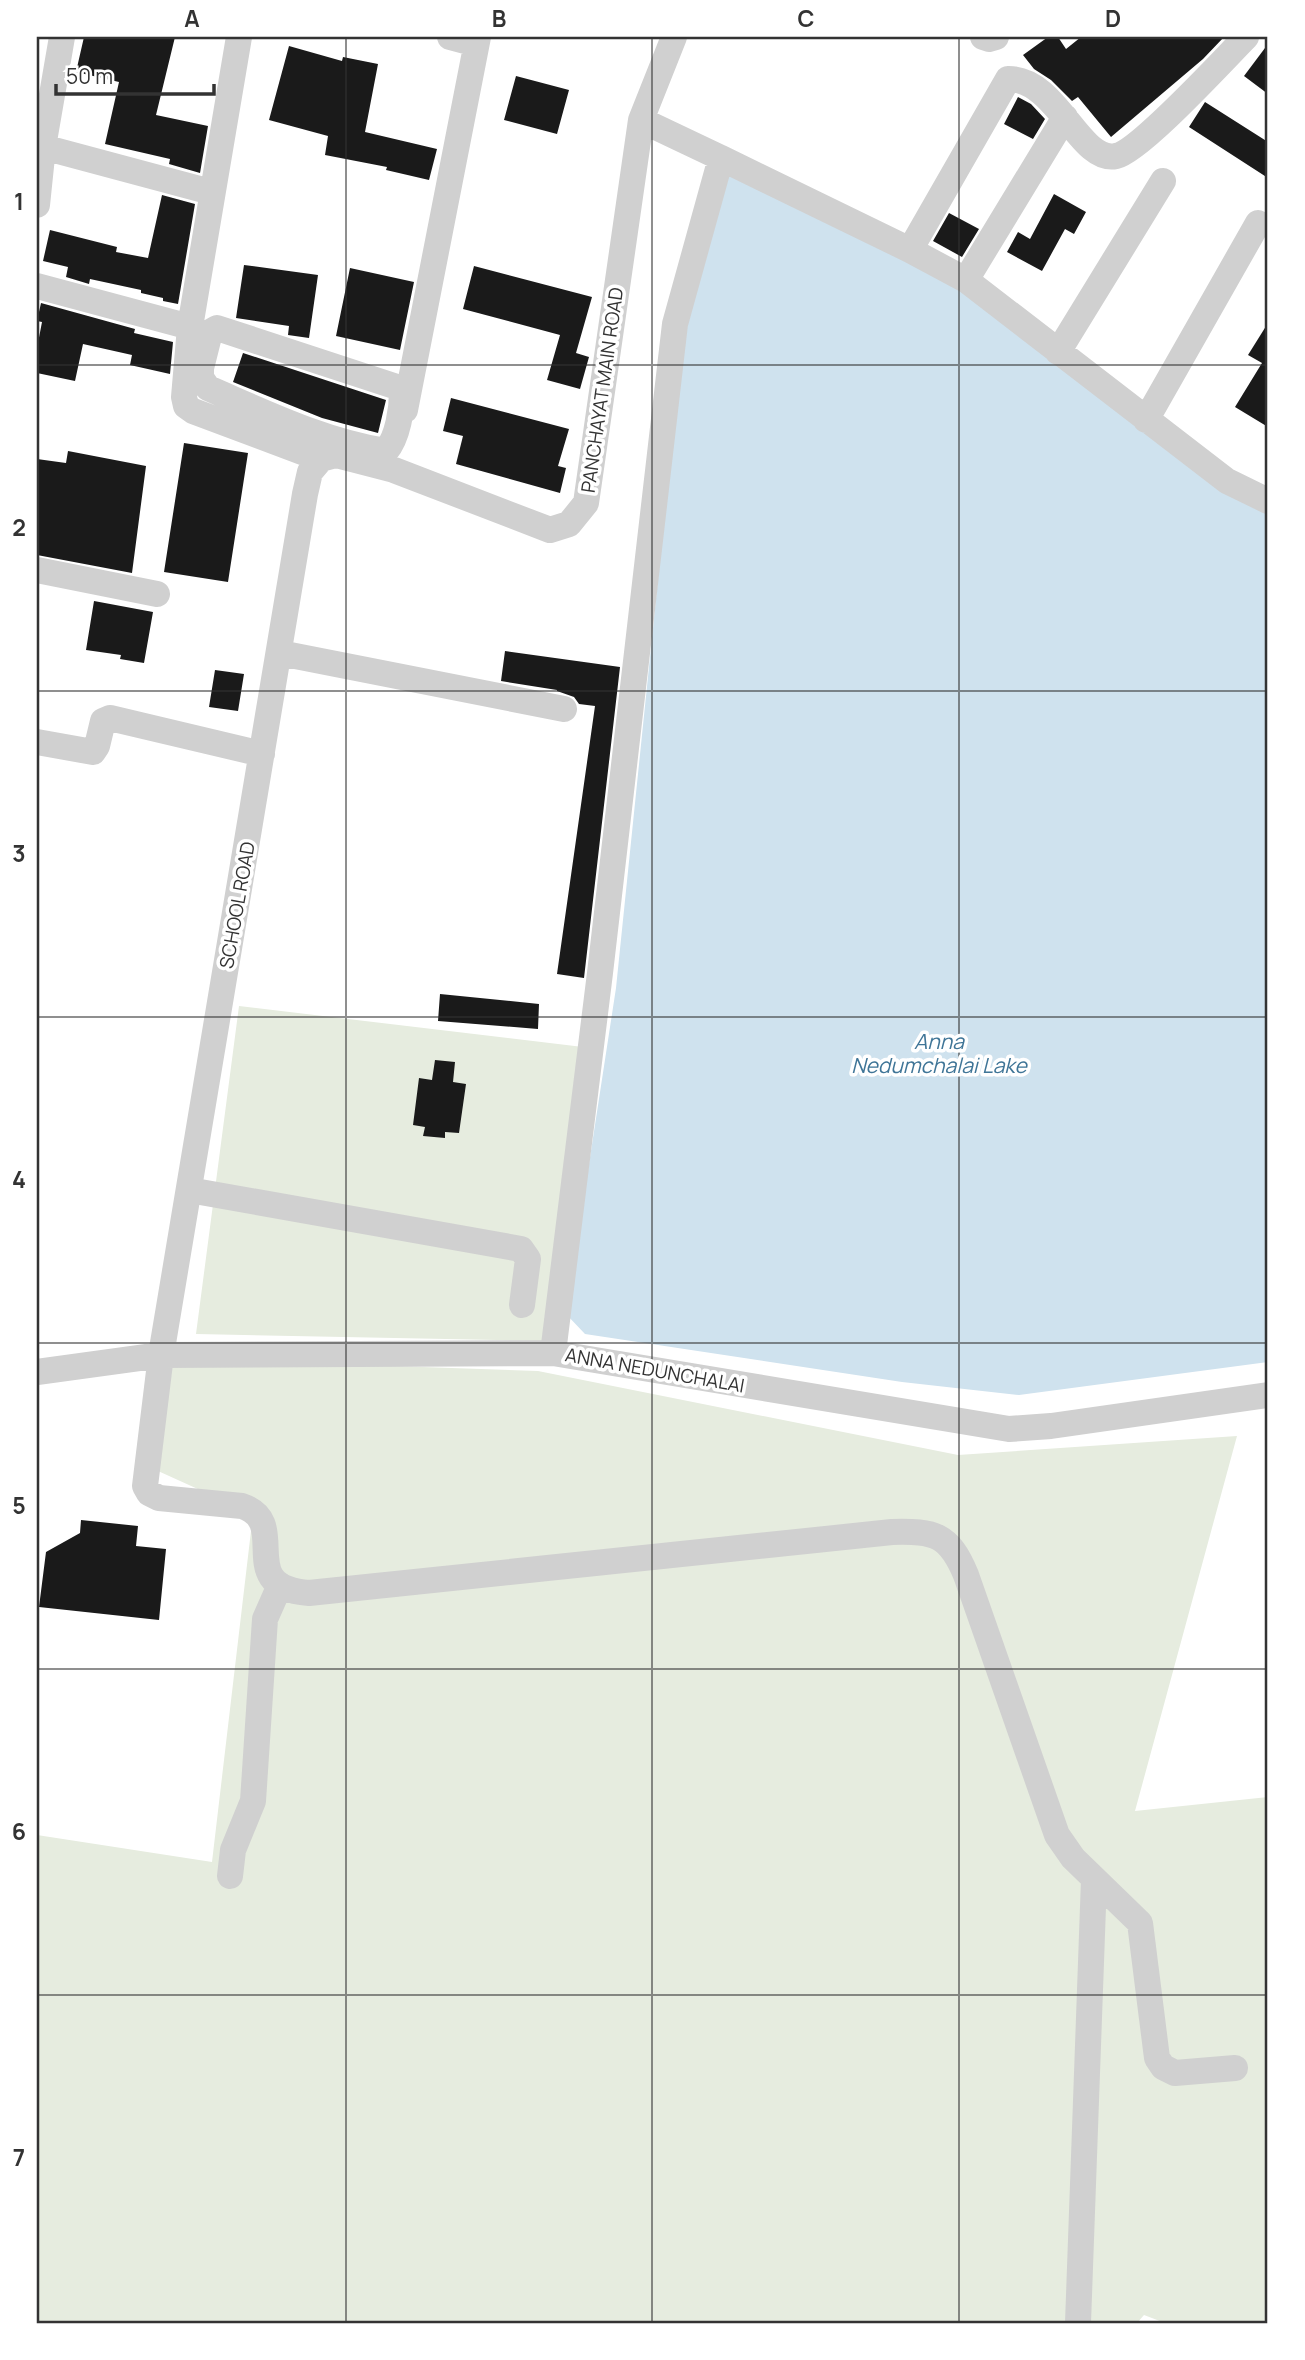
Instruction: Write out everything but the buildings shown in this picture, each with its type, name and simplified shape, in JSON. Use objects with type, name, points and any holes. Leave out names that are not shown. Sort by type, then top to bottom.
[{"type":"street","points":[[37,205],[43,147],[62,37]]},
{"type":"street","points":[[239,37],[190,327],[184,397],[186,406],[193,411],[310,445],[386,451],[392,444],[402,402],[401,391],[394,386],[240,334],[217,328],[210,332],[201,368],[201,378],[208,388],[310,445]]},
{"type":"street","points":[[394,470],[477,40],[450,37]]},
{"type":"street","name":"PANCHAYAT MAIN ROAD","points":[[310,445],[335,455],[394,470],[550,530],[569,524],[586,503],[641,120],[674,37]]},
{"type":"street","points":[[983,37],[996,37]]},
{"type":"street","points":[[910,250],[1008,79],[1017,79],[1038,88],[1098,155],[1107,157],[1127,152],[1161,123],[1246,37]]},
{"type":"street","points":[[966,281],[1065,117]]},
{"type":"street","points":[[641,120],[910,250],[966,281],[1227,481],[1268,501]]},
{"type":"street","points":[[43,147],[211,192]]},
{"type":"street","points":[[553,1353],[675,324],[721,158]]},
{"type":"street","points":[[1058,352],[1163,181]]},
{"type":"street","points":[[1146,420],[1258,223]]},
{"type":"street","points":[[37,286],[190,327]]},
{"type":"street","name":"SCHOOL ROAD","points":[[281,1585],[267,1569],[265,1528],[258,1514],[242,1506],[159,1498],[149,1493],[145,1486],[161,1354],[310,472],[310,445]]},
{"type":"street","points":[[37,570],[157,594]]},
{"type":"street","points":[[280,653],[564,709]]},
{"type":"street","points":[[37,742],[93,752],[103,721],[110,718],[262,754]]},
{"type":"street","points":[[189,1190],[522,1249],[528,1259],[522,1305]]},
{"type":"street","name":"ANNA NEDUNCHALAI","points":[[37,1372],[161,1354],[553,1353],[1009,1429],[1051,1426],[1268,1395]]},
{"type":"street","points":[[230,1875],[233,1850],[253,1801],[265,1619],[281,1585],[295,1592],[309,1593],[892,1532],[932,1533],[943,1538],[959,1557],[1057,1835],[1073,1858],[1140,1923],[1157,2058],[1163,2067],[1175,2073],[1235,2068]]},
{"type":"street","points":[[1078,2323],[1094,1879]]},
{"type":"shaded area","points":[[239,1006],[583,1047],[544,1341],[196,1334]]},
{"type":"shaded area","points":[[164,1358],[538,1371],[958,1455],[1237,1436],[1135,1811],[1268,1797],[1268,2323],[1165,2323],[1144,2315],[1137,2323],[37,2323],[37,1835],[212,1862],[253,1514],[147,1466]]},
{"type":"water","name":"Anna Nedumchalai Lake","points":[[729,173],[958,286],[1268,511],[1268,1362],[1019,1395],[902,1382],[585,1334],[566,1314],[616,988],[686,307]]}]
